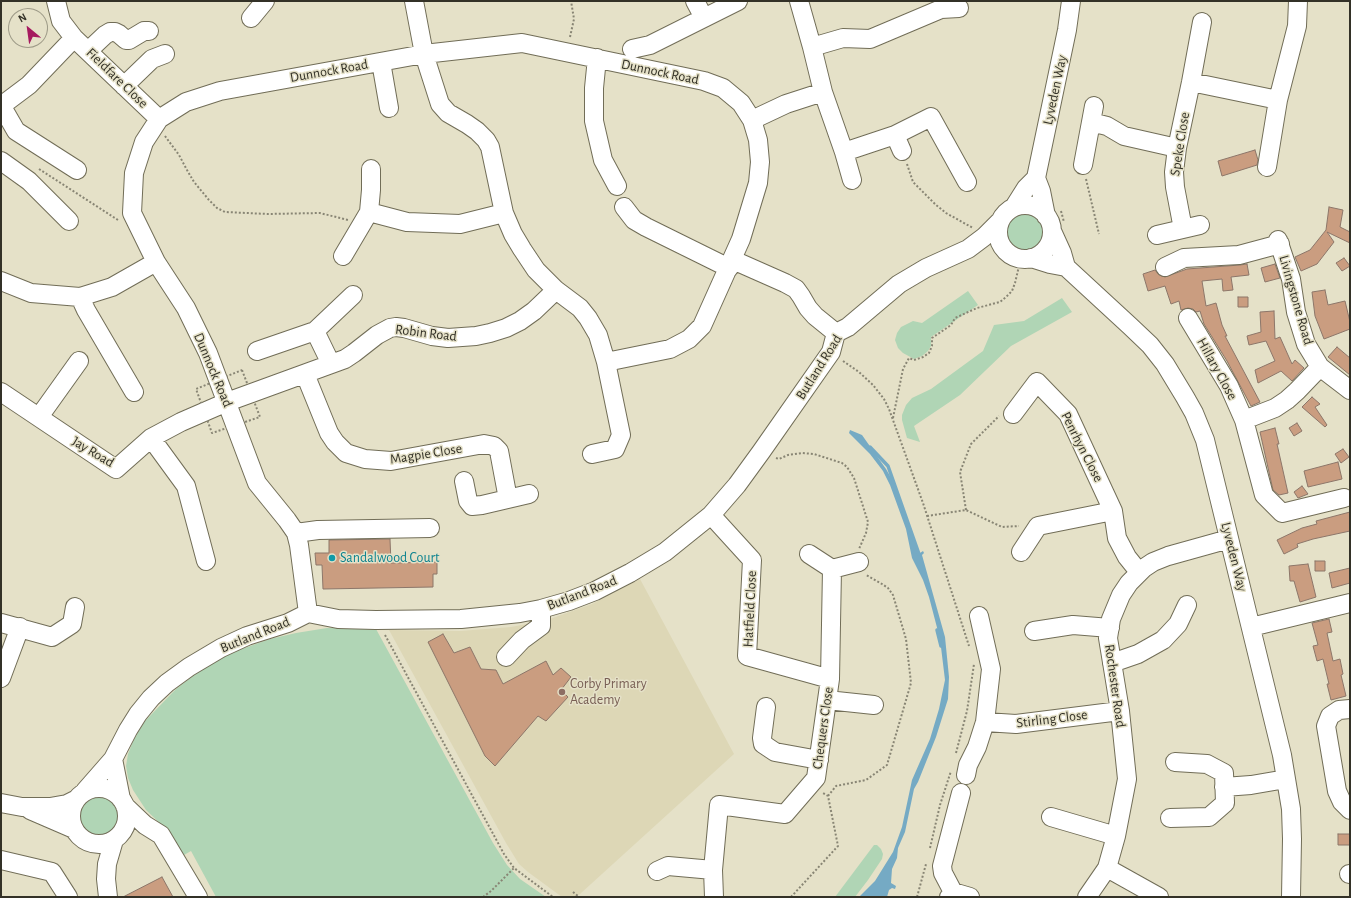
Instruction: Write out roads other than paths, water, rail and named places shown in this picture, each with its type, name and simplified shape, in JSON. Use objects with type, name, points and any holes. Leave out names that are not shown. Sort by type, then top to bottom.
[{"type":"street","name":"Fieldfare Close","points":[[56,1],[61,21],[74,38],[124,86],[157,122]]},
{"type":"street","points":[[251,18],[264,1]]},
{"type":"street","points":[[414,1],[424,54],[440,104],[448,113],[477,132],[486,140],[490,147],[504,213],[513,234],[529,260],[540,274],[556,290],[580,308],[594,326],[598,335],[606,362],[621,435],[615,449],[592,454]]},
{"type":"street","points":[[695,1],[704,18]]},
{"type":"street","points":[[632,49],[650,45],[738,1]]},
{"type":"street","points":[[799,1],[823,92],[852,180]]},
{"type":"street","name":"Lyveden Way","points":[[1014,207],[1026,188],[1036,178],[1068,30],[1071,1]]},
{"type":"street","points":[[1267,167],[1278,100],[1297,26],[1298,1]]},
{"type":"street","points":[[812,47],[843,38],[870,39],[941,10],[959,8]]},
{"type":"street","name":"Speke Close","points":[[1157,235],[1191,227],[1174,187],[1174,172],[1177,148],[1196,59],[1202,22]]},
{"type":"street","points":[[88,51],[110,32],[119,34],[126,40],[129,40],[140,32],[149,31]]},
{"type":"street","name":"Fieldfare Close","points":[[74,38],[4,110],[16,131],[77,170]]},
{"type":"street","name":"Dunnock Road","points":[[308,613],[296,533],[257,483],[208,353],[186,308],[156,262],[132,213],[134,173],[144,142],[157,122],[186,102],[220,91],[424,54],[522,43],[704,81],[723,88],[741,103],[752,120],[758,140],[760,162],[758,183],[741,239],[731,264],[702,326],[689,339],[670,349],[606,362]]},
{"type":"street","points":[[124,86],[152,59],[165,54]]},
{"type":"street","points":[[597,58],[594,88],[594,121],[603,160],[617,186]]},
{"type":"street","points":[[381,62],[389,108]]},
{"type":"street","points":[[1191,82],[1278,100]]},
{"type":"street","points":[[752,120],[786,104],[823,92]]},
{"type":"street","points":[[1083,166],[1086,140],[1092,114],[1107,126],[1124,136],[1177,148]]},
{"type":"street","points":[[844,152],[895,135],[931,117],[967,182]]},
{"type":"street","points":[[895,135],[902,151]]},
{"type":"street","points":[[3,166],[29,181],[69,221]]},
{"type":"street","points":[[344,256],[366,218],[371,190],[371,169]]},
{"type":"street","name":"Lyveden Way","points":[[1036,178],[1055,220],[1066,267],[1150,346],[1165,364],[1194,413],[1205,440],[1282,755],[1291,809],[1292,897]]},
{"type":"street","points":[[1022,205],[1030,205],[1038,208],[1055,220],[1048,246],[1043,252],[1020,261],[1004,250],[1000,243],[997,234],[999,222],[1006,211],[1022,205]]},
{"type":"street","points":[[624,207],[634,220],[646,227],[731,264],[785,282],[796,289],[815,316],[836,333]]},
{"type":"street","points":[[366,218],[407,222],[460,224],[504,213]]},
{"type":"street","name":"Butland Road","points":[[107,888],[99,862],[70,816],[72,806],[113,759],[138,714],[157,693],[189,666],[233,642],[288,623],[308,613],[338,619],[380,620],[481,618],[507,615],[541,609],[569,600],[595,591],[630,573],[665,552],[711,515],[737,485],[762,452],[831,352],[836,333],[848,327],[904,281],[926,268],[968,249],[984,237],[999,222]]},
{"type":"street","name":"Livingstone Road","points":[[1165,267],[1184,258],[1239,255],[1279,242],[1291,279],[1296,312],[1306,344],[1320,367],[1350,390]]},
{"type":"street","points":[[968,249],[988,251],[1020,261],[1066,267]]},
{"type":"street","points":[[1,281],[31,293],[80,296],[112,287],[156,262]]},
{"type":"street","name":"Robin Road","points":[[227,402],[331,364],[354,353],[377,335],[390,328],[404,328],[432,336],[448,338],[476,336],[506,328],[534,312],[556,290]]},
{"type":"street","points":[[257,351],[315,331],[353,295]]},
{"type":"street","points":[[80,296],[86,310],[134,392]]},
{"type":"street","name":"Hillary Close","points":[[1188,318],[1229,386],[1244,420],[1264,495],[1282,513],[1344,498]]},
{"type":"street","points":[[315,331],[331,364]]},
{"type":"street","points":[[39,418],[79,361]]},
{"type":"street","points":[[1244,420],[1275,408],[1287,400],[1320,367]]},
{"type":"street","name":"Magpie Close","points":[[305,374],[329,433],[335,442],[346,453],[365,459],[391,461],[484,444],[494,446],[499,451],[508,499]]},
{"type":"street","name":"Penrhyn Close","points":[[1014,414],[1037,382],[1068,414],[1113,511],[1118,538],[1127,557],[1139,572]]},
{"type":"street","name":"Jay Road","points":[[1,392],[116,469],[151,438],[181,422],[227,402]]},
{"type":"street","points":[[151,438],[186,486],[206,561]]},
{"type":"street","points":[[464,481],[470,504],[472,506],[529,494]]},
{"type":"street","points":[[1021,552],[1038,526],[1113,511]]},
{"type":"street","name":"Hatfield Close","points":[[711,515],[752,560],[747,656],[830,679]]},
{"type":"street","points":[[296,533],[318,530],[430,528]]},
{"type":"street","name":"Rochester Road","points":[[1087,897],[1107,868],[1116,836],[1127,779],[1120,711],[1108,638],[1111,619],[1121,595],[1129,583],[1139,572],[1153,562],[1168,556],[1230,539]]},
{"type":"street","points":[[809,554],[832,569],[859,562]]},
{"type":"street","name":"Chequers Close","points":[[714,897],[713,870],[719,805],[785,814],[816,778],[830,679],[832,569]]},
{"type":"street","points":[[1251,627],[1350,603]]},
{"type":"street","points":[[1112,663],[1138,654],[1163,640],[1178,624],[1188,605]]},
{"type":"street","points":[[1,623],[52,637],[72,624],[75,608]]},
{"type":"street","points":[[506,657],[522,640],[541,626],[541,609]]},
{"type":"street","points":[[959,771],[968,765],[977,747],[985,722],[989,695],[991,669],[979,616]]},
{"type":"street","points":[[1034,631],[1073,625],[1110,628]]},
{"type":"street","points":[[1,678],[20,627]]},
{"type":"street","points":[[827,700],[874,706]]},
{"type":"street","points":[[766,707],[762,738],[763,744],[767,748],[775,752],[819,760]]},
{"type":"street","points":[[1350,709],[1339,710],[1330,716],[1326,726],[1337,791],[1342,802],[1350,810]]},
{"type":"street","name":"Stirling Close","points":[[985,722],[1016,724],[1120,711]]},
{"type":"street","name":"Butland Road","points":[[107,888],[107,864],[118,835],[127,820],[127,811],[123,802],[113,759]]},
{"type":"street","points":[[1175,762],[1207,764],[1224,788]]},
{"type":"street","points":[[1224,788],[1286,780]]},
{"type":"street","points":[[1,803],[22,807],[50,807],[67,804],[92,788],[101,787],[110,790],[118,795],[145,825],[161,835],[198,897]]},
{"type":"street","points":[[1170,818],[1209,817],[1224,788]]},
{"type":"street","points":[[961,793],[942,866],[951,895],[970,897]]},
{"type":"street","points":[[22,807],[80,834],[92,843],[101,844],[118,835],[145,825]]},
{"type":"street","points":[[1051,817],[1116,836]]},
{"type":"street","points":[[1,860],[52,872],[68,897]]},
{"type":"street","points":[[657,871],[668,866],[713,870]]},
{"type":"street","points":[[1107,868],[1159,897]]},
{"type":"water","points":[[850,430],[862,435],[886,469],[893,481],[916,548],[920,553],[923,551],[924,553],[922,555],[945,637],[949,677],[948,699],[936,737],[914,789],[905,832],[898,848],[897,858],[892,869],[891,883],[896,886],[895,889],[892,888],[889,890],[887,897],[859,897],[875,881],[893,852],[902,827],[912,780],[930,739],[939,709],[945,680],[940,639],[929,597],[923,580],[912,558],[906,529],[890,485],[883,471],[870,454],[849,433]]},
{"type":"waterway","points":[[870,447],[888,466],[919,554]]},
{"type":"waterway","points":[[937,630],[941,646]]},
{"type":"place","name":"Sandalwood Court","points":[[332,558]]},
{"type":"place","name":"Corby Primary Academy","points":[[562,692]]}]
